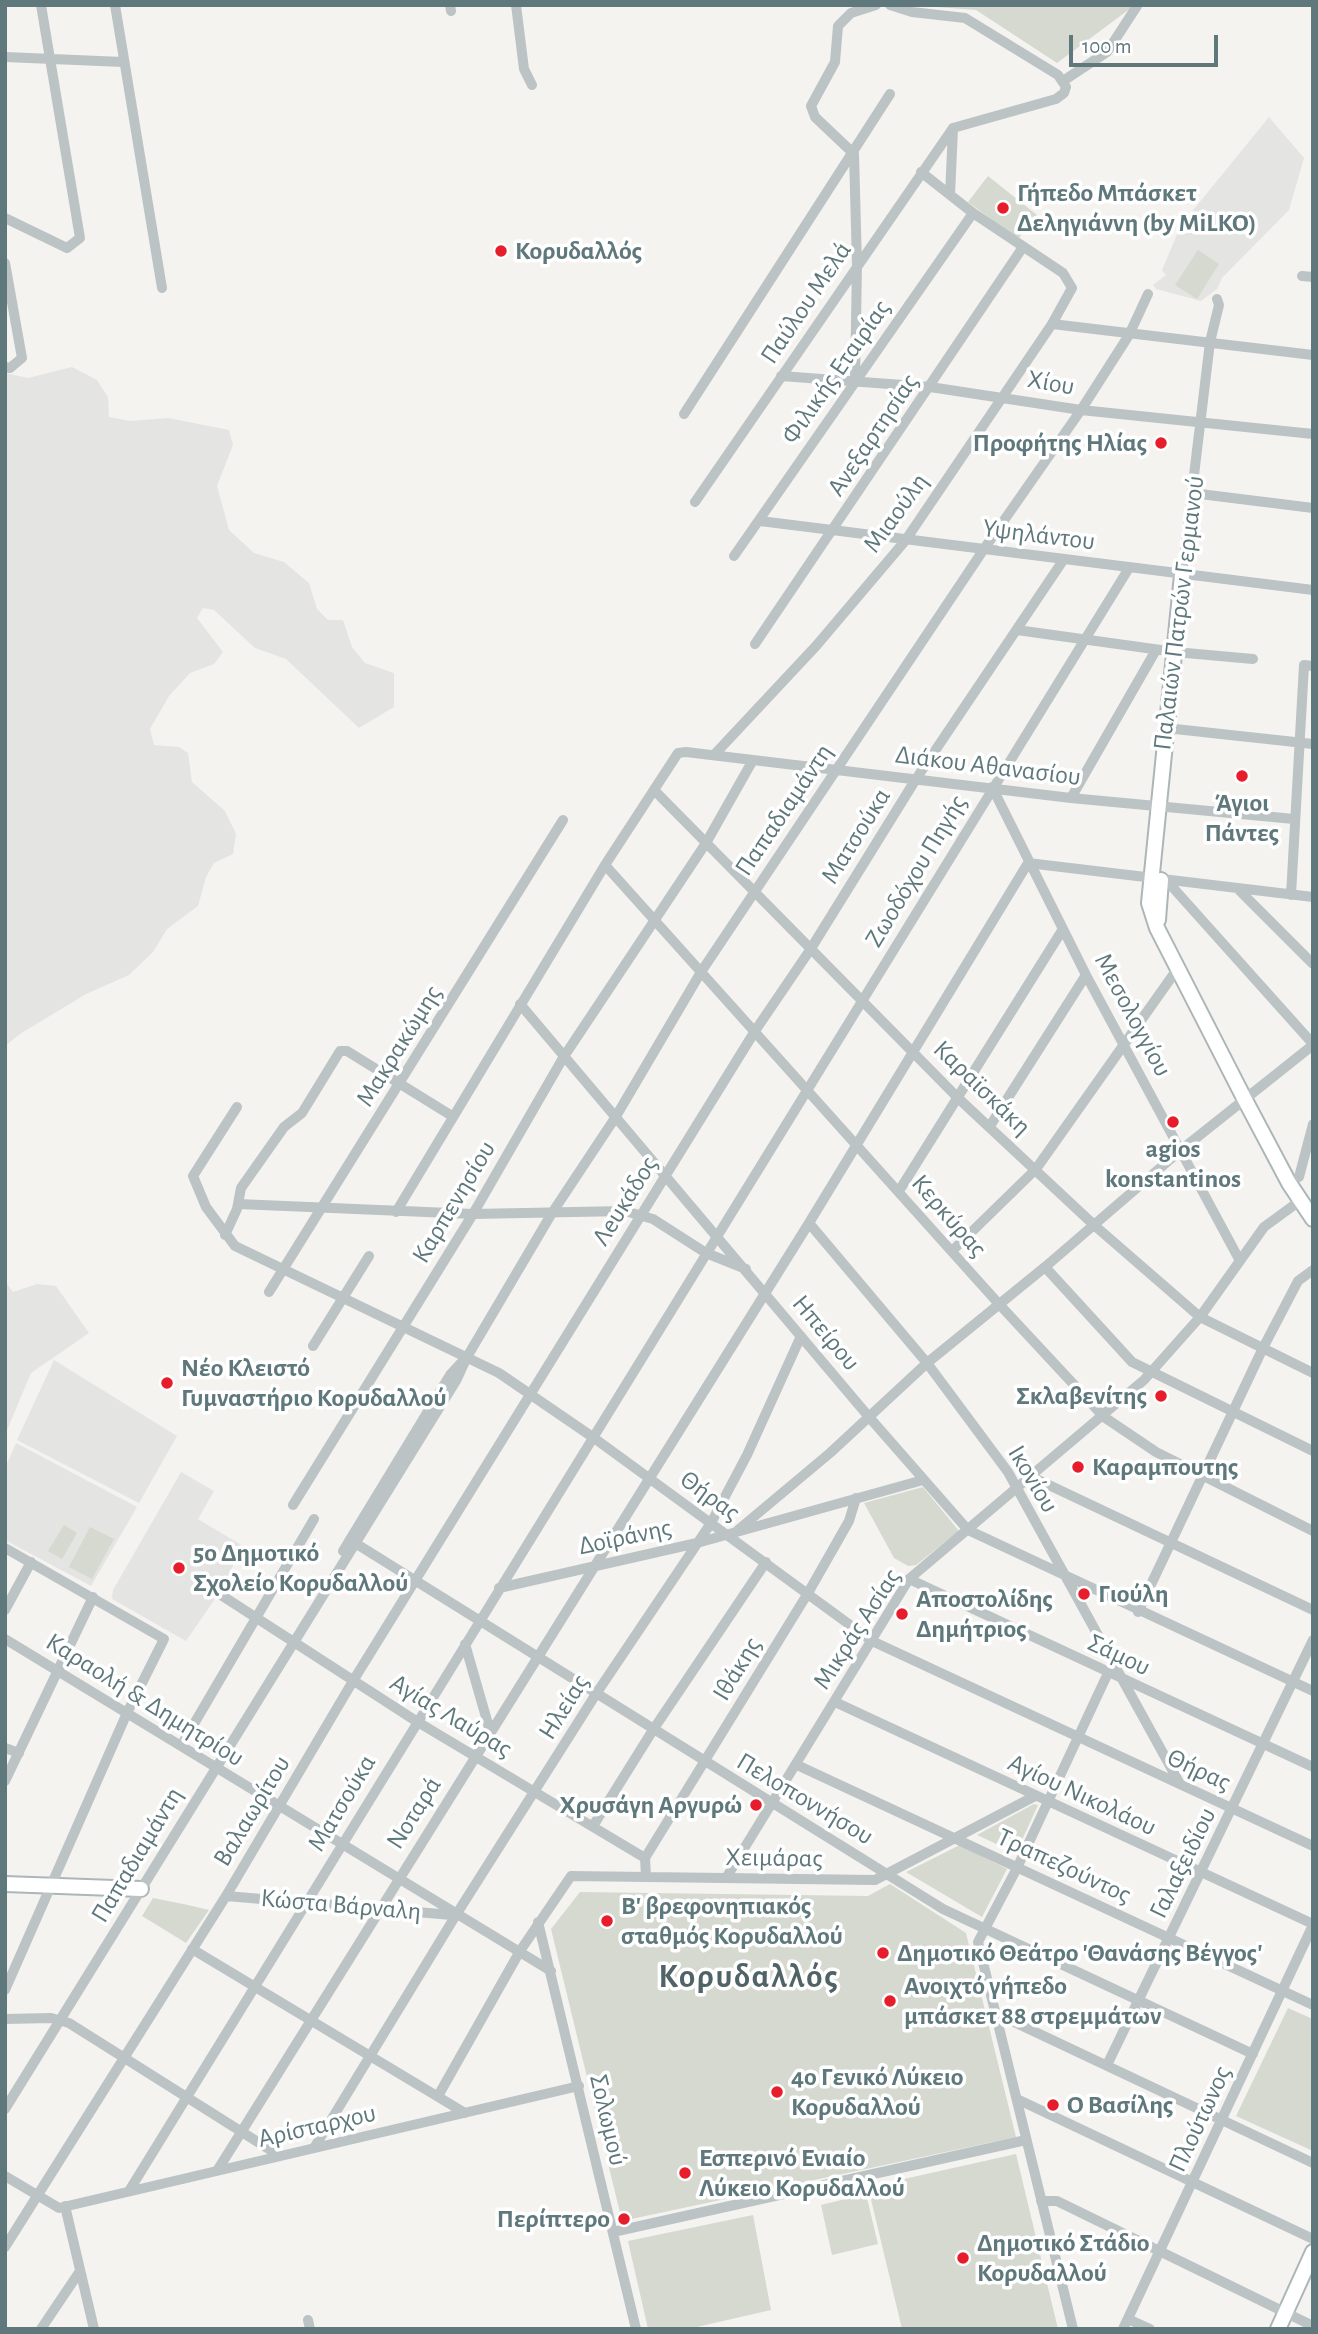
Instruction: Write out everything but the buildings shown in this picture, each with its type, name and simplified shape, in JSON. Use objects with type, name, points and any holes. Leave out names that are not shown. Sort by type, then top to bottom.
[{"type":"street","points":[[5,218],[68,248],[80,238],[41,5]]},
{"type":"street","points":[[115,5],[162,288]]},
{"type":"street","points":[[516,5],[524,69],[532,85]]},
{"type":"street","points":[[855,380],[858,265],[854,154],[815,117],[811,106],[835,62],[838,26],[851,13],[876,5]]},
{"type":"street","points":[[890,5],[912,12],[937,12],[965,18],[1063,81]]},
{"type":"street","points":[[1063,81],[1107,52],[1137,6]]},
{"type":"street","points":[[5,57],[123,62]]},
{"type":"street","points":[[950,195],[953,128],[1056,99],[1064,93],[1063,81]]},
{"type":"street","points":[[684,414],[834,180],[854,154],[890,94]]},
{"type":"street","name":"Παύλου Μελά","points":[[695,502],[953,128]]},
{"type":"street","points":[[921,172],[973,213],[1023,247]]},
{"type":"street","name":"Φιλικής Εταιρίας","points":[[734,555],[973,213]]},
{"type":"street","name":"Μιαούλη","points":[[714,755],[816,646],[905,541],[1052,324],[1072,288],[1063,273],[1023,247]]},
{"type":"street","name":"Ανεξαρτησίας","points":[[755,644],[834,531],[1023,247]]},
{"type":"street","points":[[5,263],[22,358],[8,367]]},
{"type":"street","name":"Παπαδιαμάντη","points":[[304,1623],[457,1379],[467,1357],[552,1213],[615,1118],[701,972],[984,549],[1081,410],[1129,335],[1148,294]]},
{"type":"street","name":"Παλαιών Πατρών Γερμανού","points":[[1217,299],[1219,304],[1210,342],[1157,805],[1159,880],[1149,903],[1157,928],[1245,1100],[1294,1180],[1301,1200],[1313,1219]]},
{"type":"street","points":[[1052,324],[1313,355]]},
{"type":"street","name":"Χίου","points":[[781,376],[930,387],[1081,410],[1313,434]]},
{"type":"street","points":[[1192,493],[1313,508]]},
{"type":"street","name":"Υψηλάντου","points":[[760,521],[1313,590]]},
{"type":"street","name":"Ματσούκα","points":[[755,1031],[810,950],[916,779],[1064,559]]},
{"type":"street","name":"Ζωοδόχου Πηγής","points":[[706,1253],[719,1237],[1129,568]]},
{"type":"street","points":[[1017,630],[1156,650],[1253,659]]},
{"type":"street","points":[[1071,798],[1156,650]]},
{"type":"street","points":[[1291,895],[1297,743],[1308,666]]},
{"type":"street","points":[[1166,728],[1313,744]]},
{"type":"street","name":"Διάκου Αθανασίου","points":[[654,790],[678,753],[714,755],[1071,798],[1294,819]]},
{"type":"street","name":"Καρπενησίου","points":[[293,1505],[473,1214],[563,1058],[706,843],[752,760]]},
{"type":"street","name":"Μεσολογγίου","points":[[992,788],[1086,975],[1240,1261]]},
{"type":"street","points":[[396,1212],[520,1004],[654,790]]},
{"type":"street","name":"Καραϊσκάκη","points":[[654,790],[958,1098],[1094,1225],[1200,1317],[1313,1373]]},
{"type":"street","name":"Μακρακώμης","points":[[269,1292],[563,820]]},
{"type":"street","points":[[1028,863],[1313,897]]},
{"type":"street","name":"Νοταρά","points":[[216,2171],[810,1223],[1028,863]]},
{"type":"street","name":"Κερκύρας","points":[[605,865],[653,922],[1104,1417],[1156,1452],[1313,1531]]},
{"type":"street","points":[[738,1530],[927,1363],[1045,1267],[1181,1150],[1313,1044],[1159,880]]},
{"type":"street","points":[[1239,890],[1313,964]]},
{"type":"street","points":[[899,1191],[1063,929]]},
{"type":"street","points":[[952,1251],[1036,1169],[1178,968]]},
{"type":"street","points":[[990,1126],[1086,975]]},
{"type":"street","points":[[520,1004],[563,1058],[746,1269]]},
{"type":"street","name":"Λeυκάδος","points":[[531,1394],[755,1031]]},
{"type":"street","points":[[225,1235],[238,1204],[241,1188],[284,1127],[302,1113],[342,1050],[452,1116]]},
{"type":"street","name":"Θήρας","points":[[237,1107],[193,1176],[196,1187],[225,1235],[235,1246],[483,1363],[594,1438],[872,1641],[1313,1846]]},
{"type":"street","points":[[1294,1180],[1313,1124]]},
{"type":"street","points":[[1294,1180],[1313,1170]]},
{"type":"street","name":"Μικράς Ασίας","points":[[726,1878],[909,1579],[1104,1417],[1152,1372],[1200,1317],[1264,1227],[1301,1200]]},
{"type":"street","name":"Ηπείρου","points":[[238,1204],[473,1214],[625,1211],[641,1214],[706,1253],[746,1269],[869,1417],[968,1530],[1138,1612],[1313,1691]]},
{"type":"street","name":"Ικονίου","points":[[810,1223],[927,1363],[1017,1489],[1181,1784]]},
{"type":"street","name":"Ματσούκα","points":[[129,2191],[706,1253]]},
{"type":"street","points":[[313,1346],[369,1256]]},
{"type":"street","points":[[1045,1267],[1132,1362],[1313,1451]]},
{"type":"street","points":[[1138,1612],[1263,1348],[1298,1281],[1313,1270]]},
{"type":"street","name":"Ηλείας","points":[[314,2148],[456,1915],[596,1694],[711,1523],[747,1455],[801,1336]]},
{"type":"street","name":"Παπαδιαμάντη","points":[[5,2109],[293,1643],[390,1472],[450,1375],[467,1357]]},
{"type":"street","name":"Βαλαωρίτου","points":[[5,2246],[226,1896],[353,1681],[531,1394]]},
{"type":"street","points":[[1032,1477],[1313,1611]]},
{"type":"street","name":"Δοϊράνης","points":[[499,1588],[697,1542],[923,1480]]},
{"type":"street","name":"Ιθάκης","points":[[645,1858],[808,1593],[849,1521],[856,1497]]},
{"type":"street","points":[[181,1746],[314,1519]]},
{"type":"street","name":"Πελοποννήσου","points":[[355,1543],[889,1875],[982,1928],[1253,2054]]},
{"type":"street","points":[[5,1548],[164,1639],[127,1713],[5,1990]]},
{"type":"street","points":[[5,1611],[31,1562]]},
{"type":"street","points":[[593,1826],[653,1730],[766,1562]]},
{"type":"street","name":"Σάμου","points":[[909,1579],[1313,1767]]},
{"type":"street","name":"Αγίας Λαύρας","points":[[221,1595],[416,1721],[536,1790],[645,1858]]},
{"type":"street","points":[[5,1781],[93,1597]]},
{"type":"street","name":"Καραολή & Δημητρίου","points":[[5,1639],[519,1954],[551,1971]]},
{"type":"street","name":"Γαλαξειδίου","points":[[1107,2065],[1266,1743],[1313,1640]]},
{"type":"street","points":[[466,1644],[490,1731]]},
{"type":"street","points":[[1073,2329],[1026,2140],[1019,2100],[978,1947],[982,1928],[1017,1868],[1108,1673]]},
{"type":"street","name":"Αγίου Νικολάου","points":[[835,1702],[1313,1924]]},
{"type":"street","points":[[5,1748],[19,1753]]},
{"type":"street","name":"Τραπεζούντος","points":[[797,1765],[1313,2005]]},
{"type":"street","name":"Χειμάρας","points":[[538,1922],[564,1882],[576,1874],[860,1881],[889,1875],[1035,1797]]},
{"type":"street","points":[[645,1858],[646,1876]]},
{"type":"street","points":[[5,1884],[141,1889]]},
{"type":"street","name":"Κώστα Βάρναλη","points":[[226,1896],[456,1915]]},
{"type":"street","points":[[438,2096],[538,1922]]},
{"type":"street","name":"Σολωμού","points":[[538,1922],[636,2329]]},
{"type":"street","name":"Πλούτωνος","points":[[1126,2324],[1313,1924]]},
{"type":"street","points":[[192,1949],[465,2113]]},
{"type":"street","points":[[995,2013],[1313,2163]]},
{"type":"street","points":[[5,2020],[61,2019],[280,2156]]},
{"type":"street","name":"Αρίσταρχου","points":[[65,2206],[579,2085]]},
{"type":"street","points":[[1019,2100],[1313,2239]]},
{"type":"street","points":[[613,2232],[1026,2140]]},
{"type":"street","points":[[5,2176],[51,2206],[65,2206],[94,2329]]},
{"type":"street","points":[[1041,2201],[1057,2201],[1313,2326]]},
{"type":"street","points":[[1278,2329],[1313,2252]]},
{"type":"street","points":[[41,2329],[80,2271]]},
{"type":"street","points":[[1126,2324],[1150,2329]]},
{"type":"shaded area","points":[[911,5],[1135,5],[1057,63],[976,10]]},
{"type":"shaded area","points":[[1269,117],[1304,158],[1289,210],[1222,278],[1217,289],[1201,301],[1156,289],[1153,285],[1166,275],[1162,270],[1181,225]]},
{"type":"shaded area","name":"Γήπεδο Μπάσκετ Δεληγιάννη (by MiLKO)","points":[[988,176],[1037,215],[1018,239],[968,202]]},
{"type":"shaded area","points":[[1198,250],[1219,264],[1197,299],[1175,285]]},
{"type":"shaded area","points":[[72,367],[97,380],[108,397],[109,417],[130,421],[168,418],[229,430],[233,445],[217,486],[229,530],[254,553],[284,562],[309,583],[317,609],[328,620],[343,620],[352,647],[365,663],[394,673],[394,707],[359,728],[286,659],[255,648],[214,610],[203,608],[197,618],[223,652],[214,664],[190,673],[169,696],[150,729],[154,745],[179,747],[188,753],[192,782],[225,811],[236,834],[233,854],[214,863],[206,877],[198,906],[167,929],[153,952],[129,975],[86,994],[5,1046],[5,373],[28,378]]},
{"type":"shaded area","points":[[5,1281],[13,1292],[37,1284],[56,1286],[89,1333],[31,1373],[5,1435]]},
{"type":"shaded area","points":[[54,1360],[177,1436],[139,1503],[17,1440]]},
{"type":"shaded area","points":[[16,1443],[137,1507],[91,1586],[5,1540],[5,1468]]},
{"type":"shaded area","name":"5ο Δημοτικό Σχολείο Κορυδαλλού","points":[[181,1472],[214,1491],[198,1519],[243,1546],[219,1593],[186,1641],[112,1599],[113,1590]]},
{"type":"shaded area","points":[[923,1487],[959,1531],[916,1565],[908,1566],[894,1558],[864,1503]]},
{"type":"shaded area","points":[[64,1525],[77,1533],[62,1559],[48,1551]]},
{"type":"shaded area","points":[[90,1527],[114,1539],[92,1579],[69,1567]]},
{"type":"shaded area","points":[[1034,1804],[1038,1805],[1016,1853],[977,1835]]},
{"type":"shaded area","points":[[960,1845],[1007,1869],[982,1917],[906,1872]]},
{"type":"shaded area","points":[[890,1884],[966,1933],[1016,2137],[622,2221],[551,1929],[580,1892],[868,1896]]},
{"type":"shaded area","points":[[153,1898],[209,1910],[186,1943],[142,1916]]},
{"type":"shaded area","points":[[1288,2008],[1313,2019],[1313,2151],[1236,2116]]},
{"type":"shaded area","name":"Δημοτικό Στάδιο Κορυδαλλού","points":[[1016,2154],[1058,2329],[902,2329],[868,2187]]},
{"type":"shaded area","points":[[866,2194],[878,2244],[832,2255],[821,2205]]},
{"type":"shaded area","points":[[753,2215],[771,2310],[688,2329],[648,2329],[628,2241]]},
{"type":"place","name":"Γήπεδο Μπάσκετ Δεληγιάννη (by MiLKO)","points":[[1003,208]]},
{"type":"place","name":"Κορυδαλλός","points":[[501,251]]},
{"type":"place","name":"Προφήτης Ηλίας","points":[[1161,443]]},
{"type":"place","name":"Άγιοι Πάντες","points":[[1242,776]]},
{"type":"place","name":"agios konstantinos","points":[[1173,1122]]},
{"type":"place","name":"Νέο Κλειστό Γυμναστήριο Κορυδαλλού","points":[[167,1383]]},
{"type":"place","name":"Σκλαβενίτης","points":[[1161,1396]]},
{"type":"place","name":"Καραμπουτης","points":[[1078,1467]]},
{"type":"place","name":"5ο Δημοτικό Σχολείο Κορυδαλλού","points":[[179,1568]]},
{"type":"place","name":"Γιούλη","points":[[1084,1594]]},
{"type":"place","name":"Αποστολίδης Δημήτριος","points":[[902,1614]]},
{"type":"place","name":"Χρυσάγη Αργυρώ","points":[[756,1805]]},
{"type":"place","name":"Β' βρεφονηπιακός σταθμός Κορυδαλλού","points":[[607,1921]]},
{"type":"place","name":"Δημοτικό Θεάτρο 'Θανάσης Βέγγος'","points":[[883,1953]]},
{"type":"place","name":"Ανοιχτό γήπεδο μπάσκετ 88 στρεμμάτων","points":[[890,2001]]},
{"type":"place","name":"4ο Γενικό Λύκειο Κορυδαλλού","points":[[777,2092]]},
{"type":"place","name":"Ο Βασίλης","points":[[1053,2105]]},
{"type":"place","name":"Εσπερινό Ενιαίο Λύκειο Κορυδαλλού","points":[[685,2173]]},
{"type":"place","name":"Περίπτερο","points":[[624,2219]]},
{"type":"place","name":"Δημοτικό Στάδιο Κορυδαλλού","points":[[963,2258]]},
{"type":"district","name":"Κορυδαλλός","points":[[749,1977]]}]
